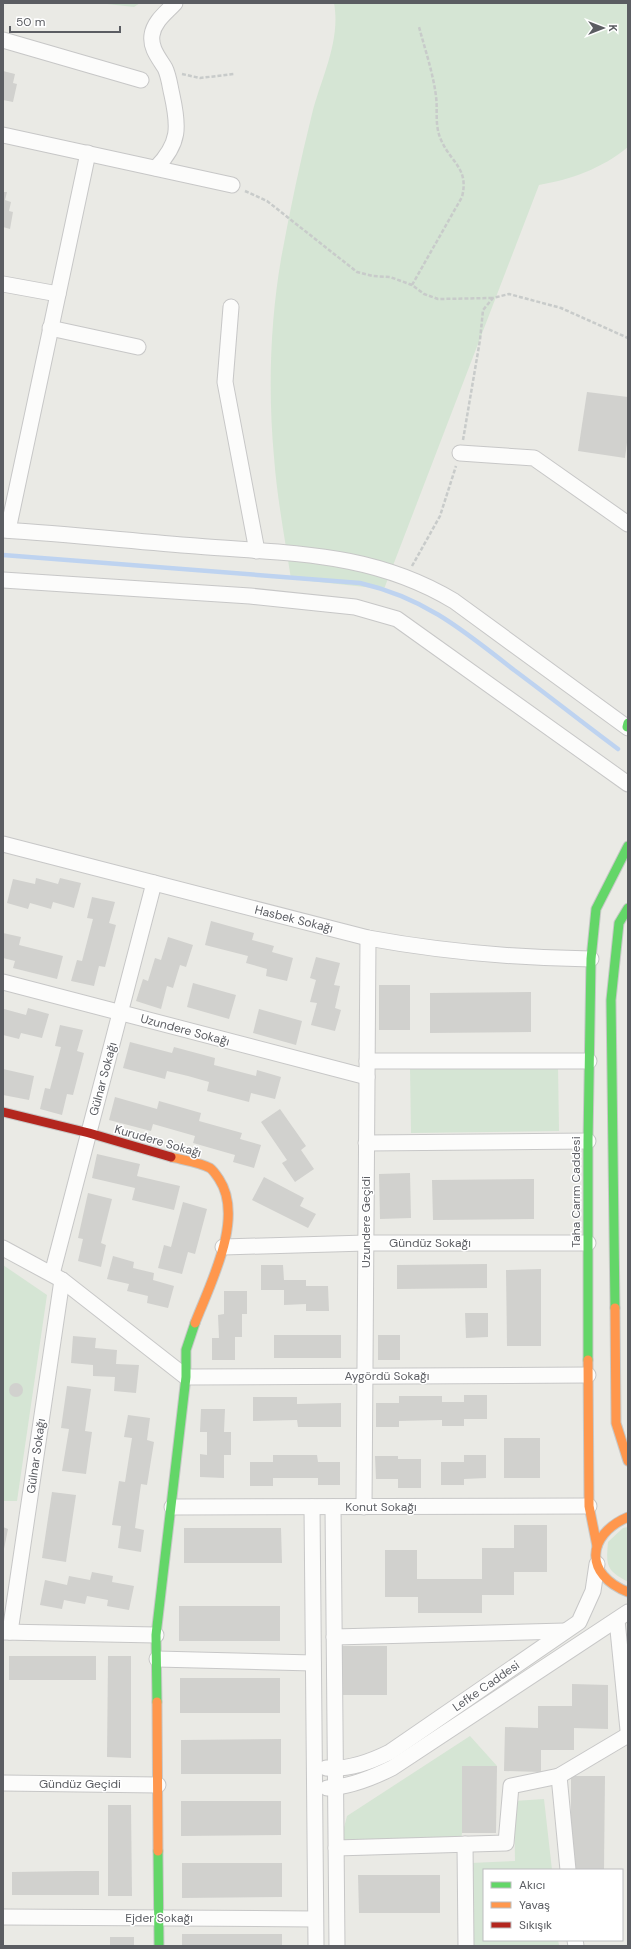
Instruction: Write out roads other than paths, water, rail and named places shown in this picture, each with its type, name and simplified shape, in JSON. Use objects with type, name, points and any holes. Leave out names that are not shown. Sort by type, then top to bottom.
[{"type":"main road","name":"Taha Carım Caddesi","points":[[597,1564],[597,1546],[589,1506],[588,1141],[591,958],[596,909],[628,846]]},
{"type":"main road","points":[[628,908],[619,923],[611,1000],[616,1423],[628,1461]]},
{"type":"main road","name":"Kurudere Sokağı","points":[[3,1112],[89,1133],[210,1168],[220,1180],[227,1196],[228,1215],[223,1246],[187,1348],[186,1377],[172,1507],[156,1634],[159,1946]]},
{"type":"main road","points":[[597,1546],[600,1537],[612,1523],[628,1517]]},
{"type":"main road","points":[[597,1564],[600,1573],[609,1584],[621,1591],[628,1592]]},
{"type":"street","points":[[156,168],[170,151],[175,141],[178,124],[166,70],[155,51],[152,35],[158,20],[175,3]]},
{"type":"street","points":[[3,40],[141,80]]},
{"type":"street","points":[[3,135],[232,185]]},
{"type":"street","points":[[88,153],[6,530],[340,558],[381,568],[406,576],[454,601],[628,726]]},
{"type":"street","points":[[3,284],[58,294]]},
{"type":"street","points":[[231,307],[225,382],[257,551]]},
{"type":"street","points":[[50,328],[138,347]]},
{"type":"street","points":[[460,453],[534,458],[628,524]]},
{"type":"street","points":[[3,580],[250,596],[355,607],[397,618],[628,784]]},
{"type":"street","name":"Hasbek Sokağı","points":[[3,844],[368,938],[427,949],[464,953],[539,958],[591,958]]},
{"type":"street","name":"Gülnar Sokağı","points":[[7,1632],[57,1277],[89,1133],[154,883]]},
{"type":"street","name":"Uzundere Geçidi","points":[[364,1507],[368,938]]},
{"type":"street","name":"Uzundere Sokağı","points":[[3,982],[367,1077]]},
{"type":"street","points":[[367,1061],[589,1061]]},
{"type":"street","points":[[366,1143],[588,1141]]},
{"type":"street","name":"Gündüz Sokağı","points":[[223,1246],[366,1243],[588,1243]]},
{"type":"street","points":[[3,1248],[57,1277],[186,1377]]},
{"type":"street","name":"Aygördü Sokağı","points":[[186,1377],[588,1375]]},
{"type":"street","name":"Konut Sokağı","points":[[172,1507],[589,1506]]},
{"type":"street","points":[[312,1507],[316,1946]]},
{"type":"street","points":[[333,1507],[337,1946]]},
{"type":"street","name":"Lefke Caddesi","points":[[314,1767],[336,1769],[369,1762],[390,1752],[579,1622],[585,1612],[593,1591],[597,1564]]},
{"type":"street","points":[[623,1616],[628,1730]]},
{"type":"street","name":"Lefke Caddesi","points":[[314,1788],[336,1788],[367,1779],[392,1768],[623,1616]]},
{"type":"street","points":[[334,1637],[566,1631]]},
{"type":"street","points":[[7,1632],[156,1634]]},
{"type":"street","points":[[157,1659],[313,1663]]},
{"type":"street","points":[[336,1848],[506,1843],[511,1786],[559,1776],[628,1735]]},
{"type":"street","points":[[559,1776],[568,1869]]},
{"type":"street","name":"Gündüz Geçidi","points":[[3,1784],[158,1785]]},
{"type":"street","points":[[465,1844],[466,1946]]},
{"type":"street","name":"Ejder Sokağı","points":[[3,1917],[315,1919]]},
{"type":"waterway","points":[[3,555],[360,583],[383,589],[424,607],[460,629],[618,749]]}]
